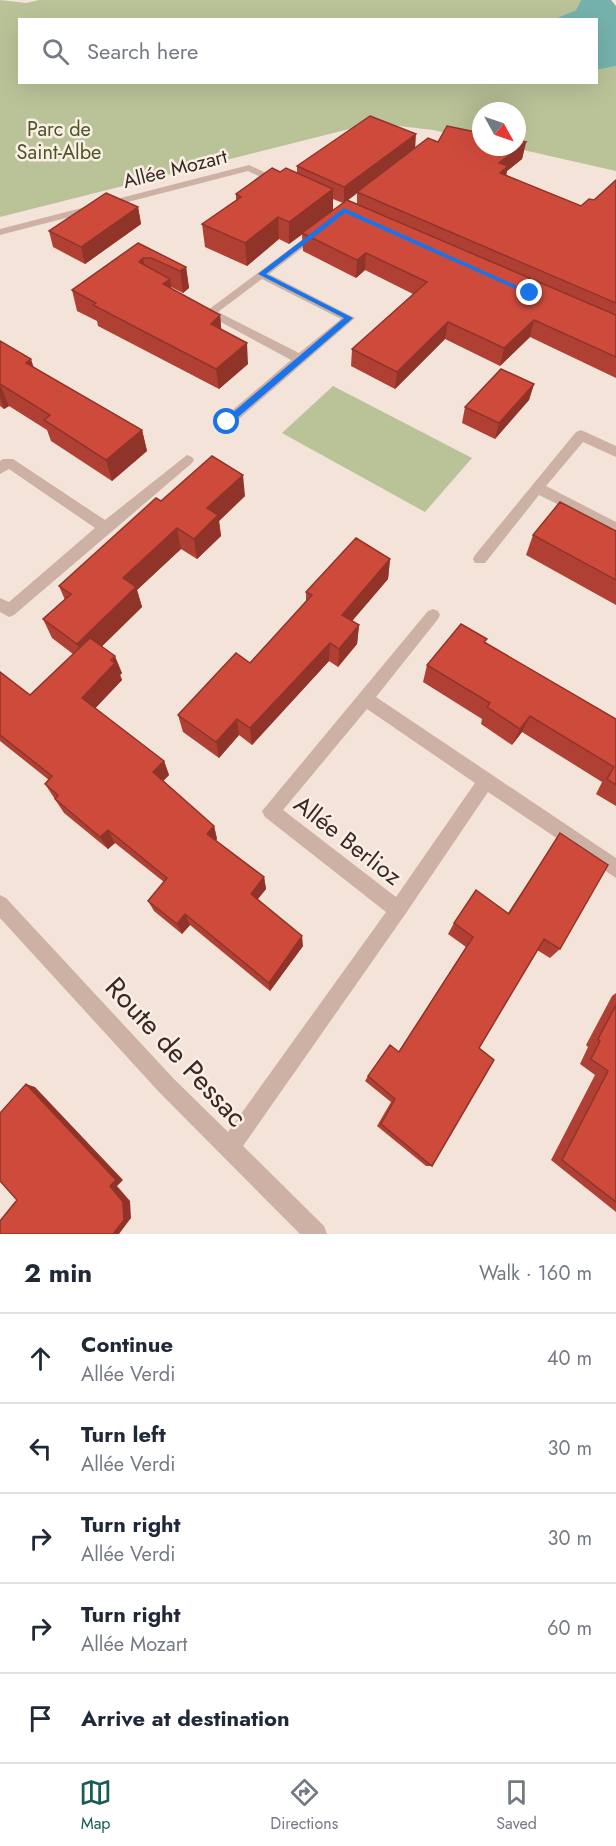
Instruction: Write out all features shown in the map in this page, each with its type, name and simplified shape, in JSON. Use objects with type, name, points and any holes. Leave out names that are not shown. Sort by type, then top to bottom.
[{"type":"street","name":"Allée Mozart","points":[[0,232],[249,168],[293,188]]},
{"type":"street","points":[[300,359],[205,311],[261,274],[326,224]]},
{"type":"street","points":[[227,422],[349,318],[261,274]]},
{"type":"street","points":[[480,559],[581,435],[616,452]]},
{"type":"street","points":[[0,604],[9,611],[187,460]]},
{"type":"street","points":[[3,462],[105,528]]},
{"type":"street","points":[[537,488],[616,528]]},
{"type":"street","points":[[433,615],[365,699],[616,868]]},
{"type":"street","name":"Allée Berlioz","points":[[365,699],[271,811],[398,910]]},
{"type":"street","name":"Allée Berlioz","points":[[228,1149],[398,910],[486,781]]},
{"type":"street","name":"Route de Pessac","points":[[0,904],[228,1149],[316,1234]]},
{"type":"green space","name":"Parc de Saint-Albe","points":[[0,0],[26,3],[39,0],[581,0],[576,10],[559,18],[18,18],[18,84],[598,84],[598,70],[616,66],[616,171],[526,151],[526,102],[472,102],[472,139],[433,130],[373,123],[0,217]]},
{"type":"green space","points":[[333,386],[472,458],[425,512],[282,433]]},
{"type":"water","points":[[581,0],[611,0],[616,6],[616,66],[598,70],[598,18],[557,18],[576,10]]},
{"type":"building","points":[[370,116],[416,134],[344,187],[297,166]]},
{"type":"building","points":[[447,126],[472,131],[472,156],[508,156],[499,163],[508,166],[500,173],[581,206],[589,199],[594,200],[616,180],[616,303],[357,192],[428,138],[438,142]]},
{"type":"building","points":[[272,168],[280,172],[286,168],[333,189],[289,222],[278,217],[245,243],[202,224],[241,197],[236,194]]},
{"type":"building","points":[[106,193],[138,207],[81,247],[49,231]]},
{"type":"building","points":[[347,200],[616,315],[616,357],[534,320],[504,348],[448,322],[397,372],[352,349],[427,282],[366,253],[357,260],[302,233]]},
{"type":"building","points":[[138,243],[186,267],[180,271],[151,258],[143,258],[139,262],[170,279],[163,284],[220,315],[211,324],[247,343],[216,369],[93,305],[96,303],[72,290]]},
{"type":"building","points":[[0,341],[31,359],[26,363],[142,430],[106,460],[44,420],[50,415],[0,384]]},
{"type":"building","points":[[501,369],[534,384],[499,423],[465,407]]},
{"type":"building","points":[[212,456],[243,475],[207,508],[218,515],[194,539],[177,528],[123,578],[136,587],[77,644],[43,619],[71,594],[59,586],[156,498],[161,501]]},
{"type":"building","points":[[560,502],[616,531],[616,580],[533,535]]},
{"type":"building","points":[[356,538],[390,559],[342,615],[359,625],[339,649],[330,643],[250,728],[237,719],[216,742],[178,715],[236,653],[250,663],[312,595],[306,592]]},
{"type":"building","points":[[461,624],[487,639],[484,642],[616,719],[616,785],[607,779],[614,767],[530,716],[520,729],[487,707],[490,703],[427,665]]},
{"type":"building","points":[[90,638],[115,656],[111,660],[115,663],[82,698],[164,761],[153,772],[214,826],[207,834],[264,877],[251,894],[302,936],[269,983],[185,914],[177,924],[148,901],[167,878],[108,830],[100,837],[55,799],[58,795],[45,784],[52,776],[0,735],[0,672],[30,695]]},
{"type":"building","points":[[560,833],[608,865],[560,949],[544,939],[479,1048],[494,1060],[432,1166],[381,1124],[395,1099],[368,1076],[390,1045],[399,1052],[473,937],[454,923],[476,890],[509,914]]},
{"type":"building","points":[[616,1005],[616,1202],[562,1160],[608,1071],[591,1059],[600,1041],[598,1039]]},
{"type":"building","points":[[26,1084],[116,1180],[110,1186],[123,1202],[124,1220],[113,1234],[0,1234],[0,1221],[17,1200],[0,1181],[0,1113]]},
{"type":"route","points":[[227,422],[349,318],[261,274],[344,210],[530,293]]}]
